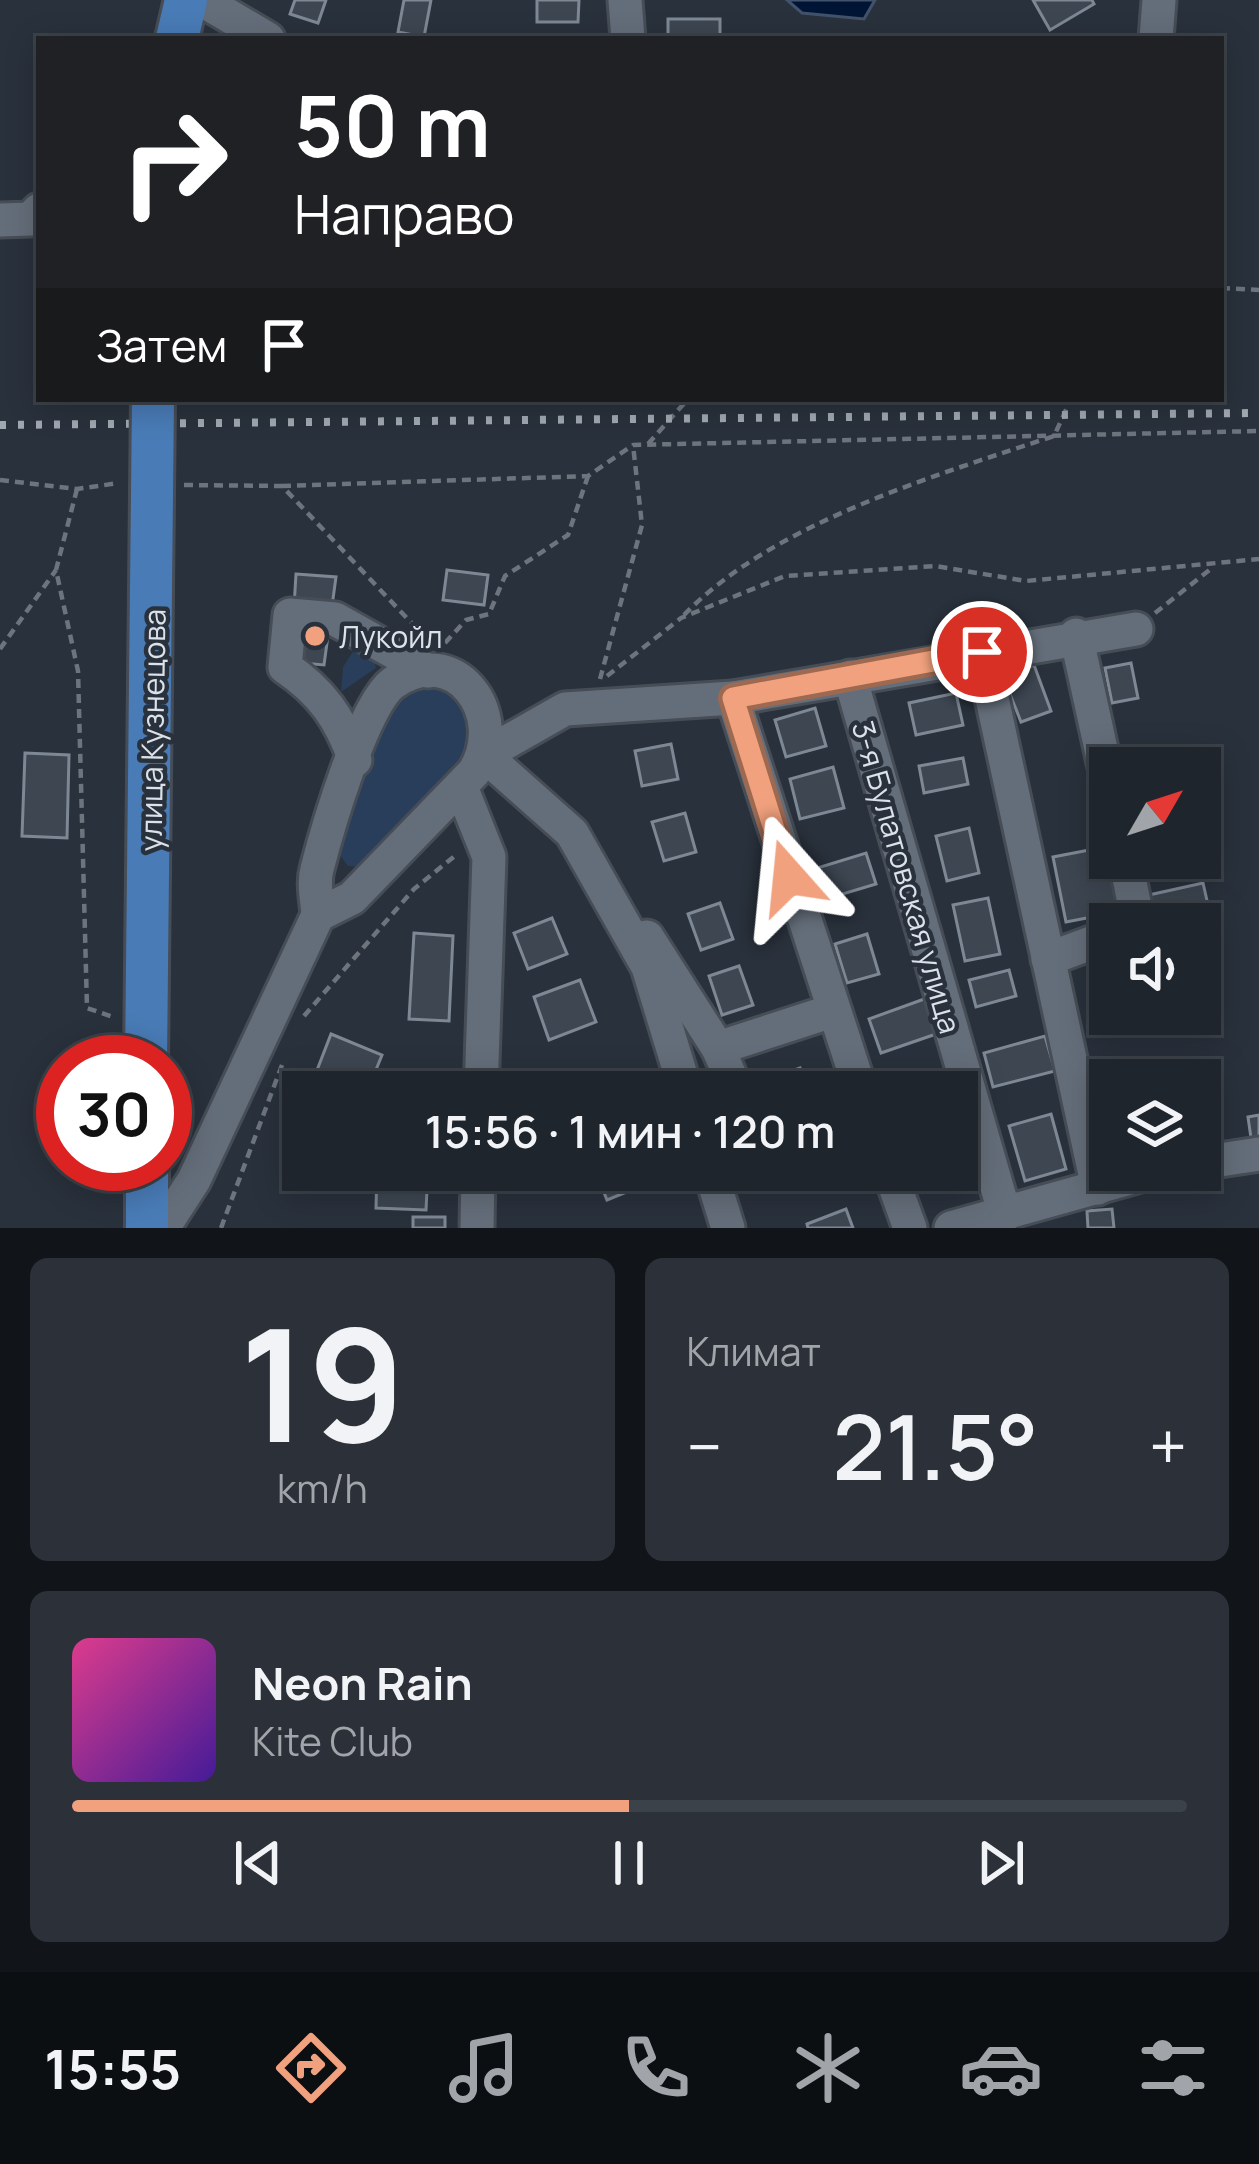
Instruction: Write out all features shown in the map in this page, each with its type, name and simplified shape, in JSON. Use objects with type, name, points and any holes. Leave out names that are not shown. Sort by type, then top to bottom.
[{"type":"main road","points":[[178,36],[186,0]]},
{"type":"main road","name":"улица Кузнецова","points":[[146,1035],[156,536],[154,402]]},
{"type":"main road","points":[[147,1191],[147,1228]]},
{"type":"street","points":[[202,0],[263,36]]},
{"type":"street","points":[[625,0],[628,36]]},
{"type":"street","points":[[1156,36],[1159,0]]},
{"type":"street","points":[[0,220],[30,219],[36,212]]},
{"type":"street","points":[[355,760],[343,727],[317,689],[285,667],[290,615],[335,619],[465,684],[487,716],[484,755]]},
{"type":"street","points":[[318,915],[352,898],[461,788],[484,755],[565,709],[733,698],[1076,635],[1136,629]]},
{"type":"street","points":[[1076,635],[1101,747]]},
{"type":"street","points":[[982,652],[1089,1147]]},
{"type":"street","points":[[163,1228],[194,1180],[318,915],[315,874],[377,700],[408,675],[438,673]]},
{"type":"street","name":"3-я Булатовская улица","points":[[850,676],[1005,1215]]},
{"type":"street","points":[[733,698],[853,1071]]},
{"type":"street","points":[[484,755],[572,833],[681,983],[728,1071]]},
{"type":"street","points":[[461,788],[489,857],[482,1071]]},
{"type":"street","points":[[572,833],[648,967],[680,1071]]},
{"type":"street","points":[[1048,959],[1089,944]]},
{"type":"street","points":[[718,1048],[832,1011]]},
{"type":"street","points":[[1221,1160],[1259,1154]]},
{"type":"street","points":[[477,1228],[478,1191]]},
{"type":"street","points":[[717,1191],[728,1228]]},
{"type":"street","points":[[897,1191],[910,1228]]},
{"type":"street","points":[[951,1228],[1089,1191]]},
{"type":"path","points":[[1224,288],[1259,290]]},
{"type":"path","points":[[648,445],[685,402]]},
{"type":"path","points":[[633,445],[642,525],[599,682],[681,618],[722,576],[897,488],[1054,436],[1070,402]]},
{"type":"path","points":[[172,484],[588,476],[633,445],[1259,431]]},
{"type":"path","points":[[438,673],[437,651],[466,620],[489,614],[505,576],[568,535],[588,476]]},
{"type":"path","points":[[0,480],[77,489],[132,482]]},
{"type":"path","points":[[282,485],[422,634]]},
{"type":"path","points":[[0,649],[56,570],[77,489]]},
{"type":"path","points":[[681,618],[785,576],[935,566],[1027,581],[1259,559]]},
{"type":"path","points":[[1136,629],[1216,565]]},
{"type":"path","points":[[56,570],[78,671],[87,1008],[130,1035]]},
{"type":"path","points":[[297,1024],[414,889],[455,855],[484,845]]},
{"type":"path","points":[[221,1228],[289,1045]]},
{"type":"shaded area","points":[[787,0],[875,0],[864,19],[802,13]]},
{"type":"shaded area","points":[[356,647],[374,659],[376,668],[341,692],[343,667]]},
{"type":"shaded area","points":[[419,687],[450,692],[471,715],[467,760],[363,867],[348,866],[335,849],[366,758],[389,713]]},
{"type":"building","points":[[295,0],[326,0],[318,23],[290,14]]},
{"type":"building","points":[[404,0],[431,0],[424,36],[398,32]]},
{"type":"building","points":[[537,0],[579,0],[578,22],[537,22]]},
{"type":"building","points":[[1033,0],[1092,0],[1094,4],[1050,30]]},
{"type":"building","points":[[668,19],[720,19],[720,36],[668,36]]},
{"type":"building","points":[[447,570],[488,575],[484,605],[443,600]]},
{"type":"building","name":"Лукойл","points":[[296,574],[336,577],[324,665],[302,663],[305,607],[294,607]]},
{"type":"building","points":[[1131,663],[1138,698],[1112,703],[1105,668]]},
{"type":"building","points":[[1034,665],[1051,711],[1021,722],[1003,676]]},
{"type":"building","points":[[956,693],[963,725],[916,735],[909,703]]},
{"type":"building","points":[[815,708],[826,746],[786,757],[775,720]]},
{"type":"building","points":[[671,744],[678,779],[642,786],[635,751]]},
{"type":"building","points":[[25,753],[69,755],[67,838],[22,836]]},
{"type":"building","points":[[963,758],[968,784],[924,793],[919,766]]},
{"type":"building","points":[[833,767],[844,808],[800,819],[790,779]]},
{"type":"building","points":[[685,813],[696,852],[664,861],[652,822]]},
{"type":"building","points":[[969,828],[979,873],[947,881],[936,836]]},
{"type":"building","points":[[1089,850],[1089,879],[1117,879],[1121,903],[1089,903],[1089,918],[1066,922],[1053,857]]},
{"type":"building","points":[[866,853],[876,884],[823,900],[814,869]]},
{"type":"building","points":[[1203,883],[1208,903],[1151,903],[1149,895]]},
{"type":"building","points":[[988,898],[1000,954],[965,961],[953,905]]},
{"type":"building","points":[[720,903],[733,939],[701,950],[688,914]]},
{"type":"building","points":[[552,918],[567,954],[528,969],[514,933]]},
{"type":"building","points":[[414,933],[453,936],[449,1021],[409,1019]]},
{"type":"building","points":[[867,934],[879,974],[847,983],[835,944]]},
{"type":"building","points":[[739,966],[753,1005],[722,1015],[709,976]]},
{"type":"building","points":[[1009,970],[1016,996],[976,1007],[969,980]]},
{"type":"building","points":[[580,980],[596,1022],[549,1040],[534,997]]},
{"type":"building","points":[[927,998],[939,1033],[881,1053],[869,1019]]},
{"type":"building","points":[[331,1034],[382,1055],[376,1071],[317,1071]]},
{"type":"building","points":[[1045,1036],[1055,1071],[993,1087],[984,1053]]},
{"type":"building","points":[[1051,1114],[1066,1169],[1025,1181],[1009,1126]]},
{"type":"building","points":[[1259,1115],[1259,1144],[1252,1145],[1248,1117]]},
{"type":"building","points":[[376,1191],[427,1191],[426,1210],[376,1208]]},
{"type":"building","points":[[603,1191],[629,1191],[607,1200]]},
{"type":"building","points":[[846,1209],[853,1228],[808,1228],[807,1224]]},
{"type":"building","points":[[1112,1209],[1114,1228],[1088,1228],[1087,1211]]},
{"type":"building","points":[[413,1217],[445,1217],[445,1228],[413,1228]]},
{"type":"railway","points":[[0,425],[1259,413]]},
{"type":"place","name":"Лукойл","points":[[315,636]]},
{"type":"route","points":[[789,877],[733,698],[982,652]]}]
